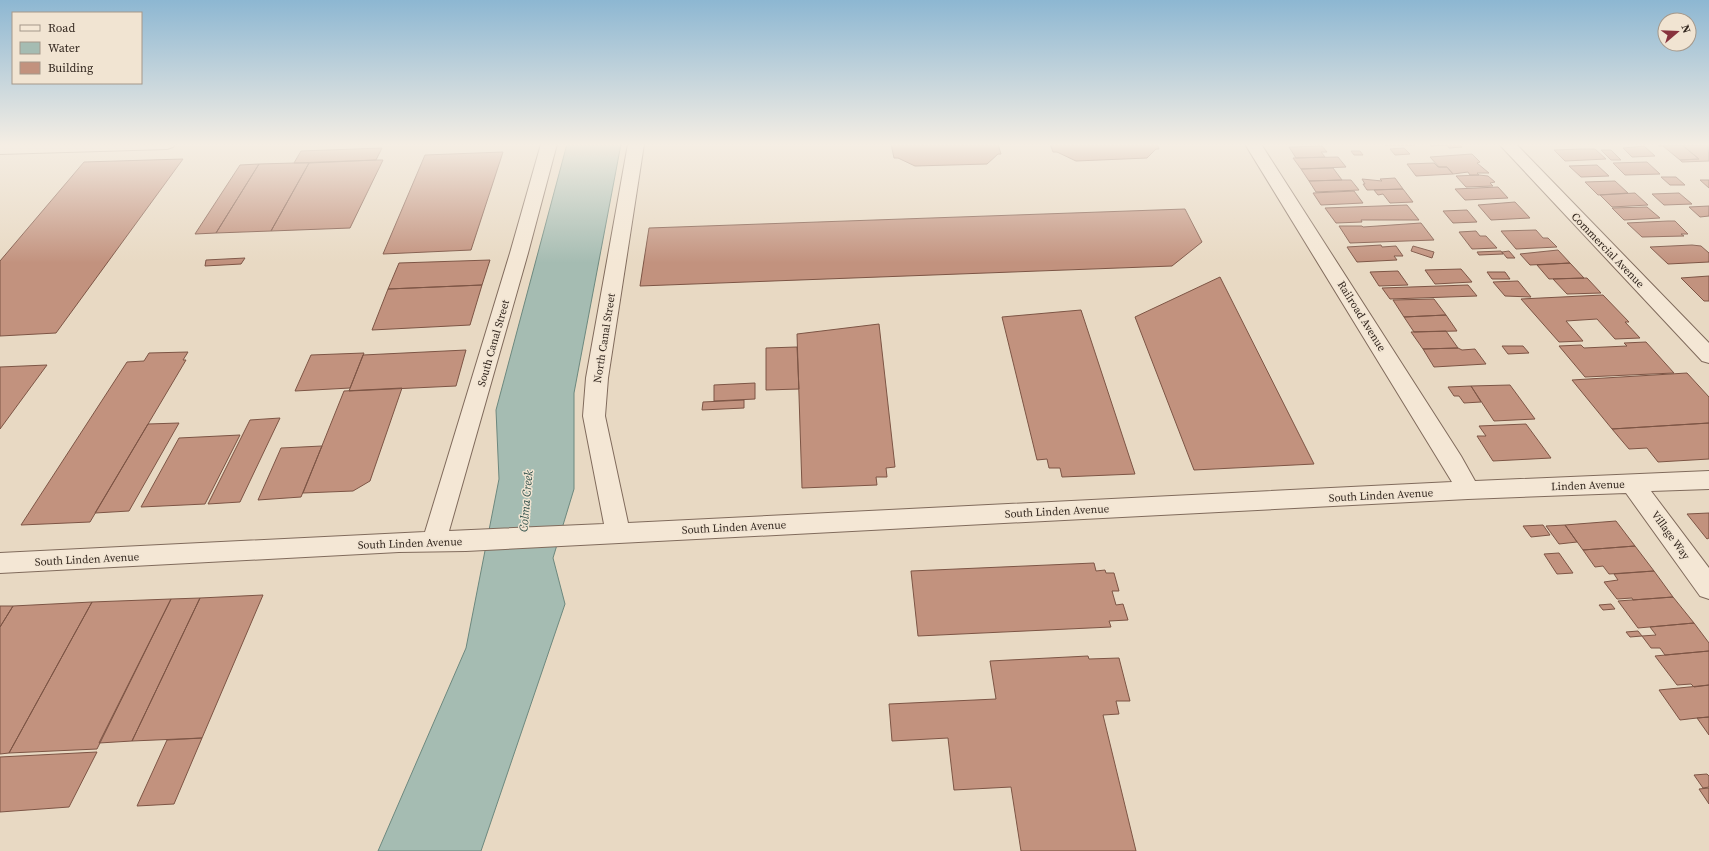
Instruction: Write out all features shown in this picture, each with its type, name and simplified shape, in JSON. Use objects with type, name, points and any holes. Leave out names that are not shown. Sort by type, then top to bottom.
[{"type":"street","name":"South Canal Street","points":[[434,542],[517,261],[537,184]]},
{"type":"street","name":"North Canal Street","points":[[618,532],[594,416],[597,378],[629,184]]},
{"type":"street","name":"Railroad Avenue","points":[[1278,184],[1449,455],[1468,490]]},
{"type":"street","name":"Commercial Avenue","points":[[1545,184],[1709,356]]},
{"type":"street","name":"Linden Avenue","points":[[1468,490],[1709,480]]},
{"type":"street","name":"Village Way","points":[[1632,483],[1709,588]]},
{"type":"street","name":"South Linden Avenue","points":[[0,563],[1468,490]]},
{"type":"water","name":"Colma Creek","points":[[556,184],[614,184],[574,393],[574,489],[553,558],[565,604],[481,851],[378,851],[466,648],[499,479],[496,410]]},
{"type":"building","points":[[66,184],[165,184],[56,333],[0,336],[0,261]]},
{"type":"building","points":[[228,184],[247,184],[216,233],[195,234]]},
{"type":"building","points":[[247,184],[297,184],[271,231],[216,233]]},
{"type":"building","points":[[297,184],[371,184],[350,228],[271,231]]},
{"type":"building","points":[[413,184],[493,184],[471,250],[383,254]]},
{"type":"building","points":[[1311,184],[1354,184],[1359,190],[1316,192]]},
{"type":"building","points":[[1363,184],[1399,184],[1403,189],[1367,190]]},
{"type":"building","points":[[1463,184],[1491,184],[1493,186],[1466,187]]},
{"type":"building","points":[[1587,184],[1618,184],[1628,193],[1598,195]]},
{"type":"building","points":[[1669,184],[1685,185],[1670,185]]},
{"type":"building","points":[[1704,184],[1709,184],[1709,188]]},
{"type":"building","points":[[1498,187],[1508,198],[1465,200],[1455,189]]},
{"type":"building","points":[[1403,189],[1413,202],[1390,203],[1383,194],[1378,195],[1374,190]]},
{"type":"building","points":[[1354,191],[1363,203],[1321,205],[1313,193]]},
{"type":"building","points":[[1635,193],[1648,205],[1612,207],[1600,195]]},
{"type":"building","points":[[1679,193],[1692,204],[1664,205],[1652,194]]},
{"type":"building","points":[[1515,202],[1530,218],[1491,220],[1478,205]]},
{"type":"building","points":[[1407,205],[1419,220],[1361,220],[1362,222],[1336,223],[1325,208]]},
{"type":"building","points":[[1709,206],[1709,216],[1700,217],[1689,207]]},
{"type":"building","points":[[1647,207],[1660,218],[1624,220],[1612,208]]},
{"type":"building","points":[[1185,209],[1202,242],[1172,266],[640,286],[649,228]]},
{"type":"building","points":[[1467,210],[1477,222],[1453,223],[1443,211]]},
{"type":"building","points":[[1675,221],[1688,234],[1681,234],[1684,236],[1642,237],[1627,223]]},
{"type":"building","points":[[1421,223],[1434,240],[1350,243],[1339,226],[1363,227]]},
{"type":"building","points":[[1536,230],[1543,238],[1548,238],[1557,247],[1516,249],[1501,231]]},
{"type":"building","points":[[1476,231],[1480,236],[1486,236],[1497,248],[1472,249],[1459,232]]},
{"type":"building","points":[[1381,245],[1382,247],[1396,246],[1403,256],[1394,256],[1397,260],[1357,262],[1347,247]]},
{"type":"building","points":[[1413,246],[1434,252],[1432,258],[1411,251]]},
{"type":"building","points":[[1701,246],[1709,253],[1709,262],[1668,264],[1650,247]]},
{"type":"building","points":[[1558,250],[1570,263],[1530,265],[1520,254]]},
{"type":"building","points":[[1501,251],[1503,254],[1479,255],[1477,252]]},
{"type":"building","points":[[1509,251],[1515,258],[1507,258],[1502,252]]},
{"type":"building","points":[[245,258],[241,264],[205,266],[206,260]]},
{"type":"building","points":[[490,260],[482,285],[388,289],[399,263]]},
{"type":"building","points":[[1570,263],[1584,278],[1549,279],[1537,265]]},
{"type":"building","points":[[1461,269],[1472,282],[1435,284],[1425,270]]},
{"type":"building","points":[[1398,271],[1408,285],[1379,286],[1370,272]]},
{"type":"building","points":[[1487,272],[1505,272],[1510,279],[1492,279]]},
{"type":"building","points":[[1709,276],[1709,301],[1704,301],[1681,278]]},
{"type":"building","points":[[1220,277],[1314,464],[1194,470],[1135,317]]},
{"type":"building","points":[[1587,278],[1601,293],[1567,294],[1553,279]]},
{"type":"building","points":[[1518,281],[1531,297],[1505,296],[1493,282]]},
{"type":"building","points":[[482,285],[470,325],[372,330],[388,289]]},
{"type":"building","points":[[1468,285],[1477,296],[1390,299],[1382,288]]},
{"type":"building","points":[[1603,295],[1629,322],[1625,322],[1640,338],[1615,339],[1597,319],[1566,321],[1583,341],[1559,342],[1521,299]]},
{"type":"building","points":[[1434,299],[1446,315],[1404,317],[1393,300]]},
{"type":"building","points":[[1081,310],[1135,474],[1062,477],[1060,468],[1049,468],[1047,459],[1037,460],[1002,317]]},
{"type":"building","points":[[1446,315],[1457,331],[1414,332],[1404,317]]},
{"type":"building","points":[[879,324],[895,467],[886,468],[887,477],[876,477],[877,485],[802,488],[797,334]]},
{"type":"building","points":[[1446,331],[1458,348],[1423,349],[1411,332]]},
{"type":"building","points":[[1646,342],[1674,373],[1585,377],[1559,346],[1581,345],[1584,348],[1627,346],[1624,343]]},
{"type":"building","points":[[1502,346],[1523,346],[1529,353],[1508,354]]},
{"type":"building","points":[[797,347],[799,389],[766,390],[766,348]]},
{"type":"building","points":[[1458,348],[1462,350],[1475,349],[1486,364],[1434,367],[1423,349]]},
{"type":"building","points":[[466,350],[456,386],[349,391],[363,355]]},
{"type":"building","points":[[188,352],[183,360],[186,360],[90,522],[21,525],[127,362],[144,361],[149,353]]},
{"type":"building","points":[[364,353],[350,388],[295,391],[311,355]]},
{"type":"building","points":[[47,365],[0,429],[0,367]]},
{"type":"building","points":[[1687,373],[1709,397],[1709,423],[1612,429],[1572,380]]},
{"type":"building","points":[[755,383],[755,399],[714,401],[714,385]]},
{"type":"building","points":[[1510,385],[1535,419],[1494,421],[1471,386]]},
{"type":"building","points":[[1471,386],[1481,402],[1464,403],[1459,396],[1454,396],[1448,387]]},
{"type":"building","points":[[402,388],[370,481],[353,491],[303,493],[344,391]]},
{"type":"building","points":[[744,400],[744,408],[702,410],[703,402]]},
{"type":"building","points":[[280,418],[240,502],[208,504],[250,420]]},
{"type":"building","points":[[179,423],[129,511],[95,513],[148,424]]},
{"type":"building","points":[[1709,423],[1709,459],[1658,462],[1647,448],[1629,449],[1612,429]]},
{"type":"building","points":[[1526,424],[1551,458],[1493,461],[1477,436],[1486,436],[1479,426]]},
{"type":"building","points":[[240,435],[205,504],[141,507],[179,438]]},
{"type":"building","points":[[322,446],[301,497],[258,500],[281,448]]},
{"type":"building","points":[[1709,513],[1709,538],[1707,539],[1687,514]]},
{"type":"building","points":[[1616,521],[1635,546],[1583,550],[1565,525]]},
{"type":"building","points":[[1543,525],[1550,535],[1531,537],[1523,526]]},
{"type":"building","points":[[1565,525],[1577,542],[1559,544],[1546,526]]},
{"type":"building","points":[[1635,546],[1654,571],[1609,574],[1603,566],[1595,567],[1583,550]]},
{"type":"building","points":[[1559,553],[1573,573],[1557,574],[1544,554]]},
{"type":"building","points":[[1094,563],[1096,571],[1105,570],[1106,573],[1114,573],[1119,591],[1112,591],[1116,605],[1123,604],[1128,620],[1109,621],[1111,627],[918,636],[911,571]]},
{"type":"building","points":[[1654,571],[1673,597],[1633,600],[1632,598],[1617,599],[1604,582],[1618,580],[1614,574]]},
{"type":"building","points":[[263,595],[202,738],[132,741],[200,598]]},
{"type":"building","points":[[1673,597],[1694,623],[1638,628],[1618,601]]},
{"type":"building","points":[[200,598],[132,741],[99,743],[171,599]]},
{"type":"building","points":[[171,599],[97,749],[9,753],[92,602]]},
{"type":"building","points":[[92,602],[9,753],[0,754],[0,627],[13,606]]},
{"type":"building","points":[[1611,604],[1615,609],[1603,610],[1599,605]]},
{"type":"building","points":[[0,606],[13,606],[0,627]]},
{"type":"building","points":[[1694,623],[1709,643],[1709,651],[1665,655],[1660,648],[1651,648],[1642,636],[1656,635],[1650,627]]},
{"type":"building","points":[[1638,631],[1642,636],[1630,637],[1626,632]]},
{"type":"building","points":[[1709,651],[1709,685],[1694,687],[1691,684],[1677,685],[1655,656]]},
{"type":"building","points":[[1088,656],[1089,659],[1119,658],[1130,701],[1116,701],[1119,714],[1103,715],[1136,851],[1021,851],[1011,787],[954,790],[948,738],[892,741],[889,704],[996,699],[990,661]]},
{"type":"building","points":[[1709,685],[1709,717],[1680,720],[1659,690]]},
{"type":"building","points":[[1709,717],[1709,735],[1697,718]]},
{"type":"building","points":[[202,738],[174,804],[137,806],[167,740]]},
{"type":"building","points":[[97,752],[69,807],[0,812],[0,757]]},
{"type":"building","points":[[1707,774],[1709,776],[1709,787],[1703,788],[1694,775]]},
{"type":"building","points":[[1709,788],[1709,804],[1699,789]]}]
